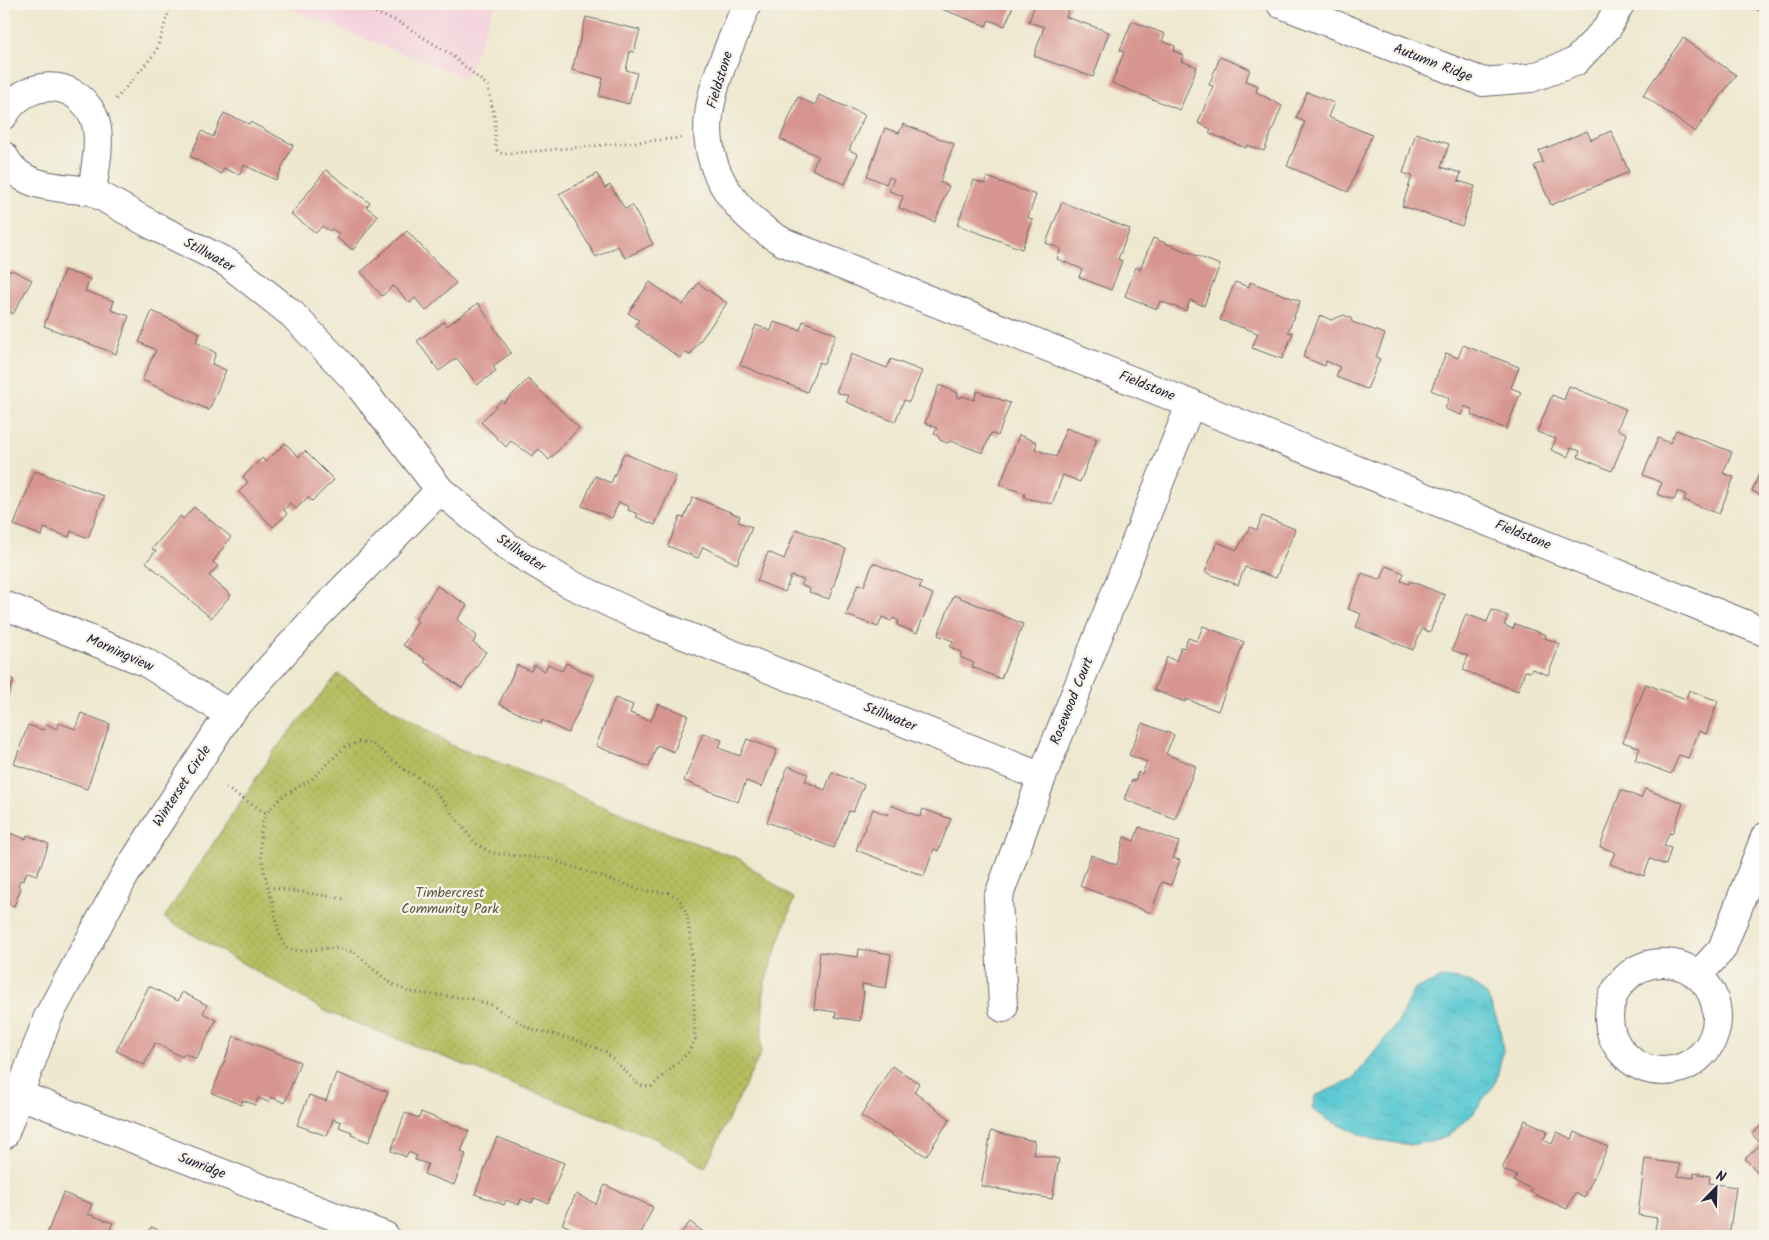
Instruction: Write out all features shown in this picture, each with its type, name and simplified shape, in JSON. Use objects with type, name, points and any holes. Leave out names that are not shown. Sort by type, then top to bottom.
[{"type":"street","name":"Fieldstone","points":[[747,4],[713,95],[708,116],[708,133],[718,174],[730,197],[762,229],[783,242],[1765,632]]},
{"type":"street","name":"Autumn Ridge","points":[[1281,4],[1483,82],[1531,78],[1575,62],[1608,27],[1620,4]]},
{"type":"street","points":[[4,115],[10,104],[23,94],[38,88],[55,87],[70,92],[84,102],[98,132],[92,191]]},
{"type":"street","name":"Stillwater","points":[[4,156],[18,176],[33,183],[92,191],[152,225],[228,263],[293,315],[354,379],[440,490],[508,547],[568,584],[646,620],[1042,777]]},
{"type":"street","name":"Rosewood Court","points":[[1003,1008],[998,898],[1042,777],[1191,403]]},
{"type":"street","name":"Winterset Circle","points":[[4,1135],[48,1017],[125,875],[229,714],[328,605],[440,490]]},
{"type":"street","name":"Morningview","points":[[4,605],[144,662],[229,714]]},
{"type":"street","points":[[1698,975],[1722,949],[1765,837]]},
{"type":"street","name":"Sunridge","points":[[20,1095],[385,1236]]},
{"type":"path","points":[[95,124],[156,52],[170,4]]},
{"type":"path","points":[[352,4],[397,21],[450,54],[488,86],[495,120],[495,143],[498,150],[503,154],[611,146],[708,133]]},
{"type":"path","points":[[359,742],[372,744],[402,768],[431,786],[475,843],[492,853],[550,859],[634,888],[668,893],[679,898],[687,914],[692,952],[695,1038],[688,1053],[651,1087],[639,1086],[606,1052],[579,1041],[531,1029],[492,1005],[473,999],[409,992],[390,983],[354,952],[346,949],[298,951],[286,948],[278,935],[263,868],[261,830],[266,813],[284,796],[312,779],[345,748],[359,742]]},
{"type":"path","points":[[226,788],[266,813]]},
{"type":"path","points":[[268,887],[346,899]]},
{"type":"shaded area","points":[[277,4],[495,4],[466,78]]},
{"type":"green space","name":"Timbercrest Community Park","points":[[338,674],[388,707],[455,747],[511,767],[651,827],[740,859],[794,899],[764,985],[761,1053],[705,1167],[654,1138],[327,1012],[164,918],[274,751]]},
{"type":"water","points":[[1445,977],[1468,981],[1487,994],[1500,1028],[1503,1050],[1496,1081],[1473,1114],[1447,1137],[1411,1145],[1371,1139],[1328,1120],[1312,1109],[1315,1096],[1353,1079],[1399,1021],[1413,990]]},
{"type":"building","points":[[935,4],[1014,4],[1005,26],[989,20],[986,26],[934,6]]},
{"type":"building","points":[[1035,4],[1071,4],[1066,17],[1109,32],[1093,77],[1034,56],[1044,27],[1029,22]]},
{"type":"building","points":[[1743,4],[1765,4],[1765,13]]},
{"type":"building","points":[[586,17],[640,30],[634,52],[630,51],[626,70],[637,73],[629,104],[599,96],[603,78],[572,70]]},
{"type":"building","points":[[1132,21],[1165,34],[1162,41],[1175,46],[1174,51],[1183,55],[1181,61],[1197,67],[1180,110],[1112,83],[1124,52],[1120,50]]},
{"type":"building","points":[[1683,38],[1736,75],[1695,132],[1643,95]]},
{"type":"building","points":[[1220,57],[1250,69],[1246,81],[1258,86],[1256,92],[1282,106],[1264,151],[1247,145],[1246,148],[1209,133],[1211,129],[1198,123],[1213,86],[1209,85]]},
{"type":"building","points":[[1307,92],[1334,103],[1328,117],[1372,135],[1348,192],[1287,166],[1305,122],[1296,118]]},
{"type":"building","points":[[819,95],[865,115],[849,150],[858,154],[845,184],[812,169],[818,156],[780,139],[798,97],[815,105]]},
{"type":"building","points":[[224,113],[249,124],[250,122],[293,145],[276,180],[244,165],[239,175],[224,168],[221,174],[190,156],[202,131],[213,137]]},
{"type":"building","points":[[903,124],[954,144],[940,182],[949,186],[935,222],[899,208],[903,196],[889,191],[894,179],[889,177],[886,184],[867,176],[885,128],[899,133]]},
{"type":"building","points":[[1587,131],[1591,140],[1611,131],[1629,172],[1551,205],[1534,166],[1543,162],[1539,151]]},
{"type":"building","points":[[1416,133],[1449,144],[1441,167],[1461,173],[1458,181],[1475,186],[1462,226],[1402,206],[1412,176],[1403,173]]},
{"type":"building","points":[[326,170],[370,203],[366,207],[378,216],[353,250],[337,238],[340,234],[332,229],[330,231],[322,226],[316,233],[291,214]]},
{"type":"building","points":[[597,174],[605,188],[610,185],[625,209],[632,205],[653,244],[625,258],[618,246],[596,257],[559,194]]},
{"type":"building","points":[[987,177],[1036,195],[1028,218],[1033,220],[1022,249],[957,225],[974,180],[984,184]]},
{"type":"building","points":[[1062,202],[1130,229],[1118,259],[1122,261],[1111,290],[1079,277],[1082,269],[1057,259],[1061,249],[1046,243]]},
{"type":"building","points":[[407,231],[456,283],[426,311],[415,298],[410,303],[393,286],[382,296],[361,272]]},
{"type":"building","points":[[1153,238],[1220,265],[1204,306],[1190,300],[1186,311],[1160,301],[1157,309],[1125,296],[1136,267],[1140,269]]},
{"type":"building","points":[[4,268],[32,280],[13,314],[4,309]]},
{"type":"building","points":[[64,270],[90,279],[85,291],[114,301],[111,310],[129,316],[116,354],[44,326]]},
{"type":"building","points":[[650,282],[683,305],[698,283],[727,303],[690,355],[684,352],[680,358],[635,326],[639,320],[628,313]]},
{"type":"building","points":[[1235,282],[1249,287],[1250,282],[1300,301],[1288,332],[1293,333],[1282,359],[1252,348],[1258,333],[1220,320]]},
{"type":"building","points":[[478,303],[511,353],[493,366],[496,371],[477,385],[457,358],[439,371],[417,341],[444,322],[447,326]]},
{"type":"building","points":[[152,311],[200,333],[196,342],[216,353],[212,364],[226,370],[209,410],[142,380],[156,350],[139,342]]},
{"type":"building","points":[[1320,315],[1331,320],[1344,315],[1351,318],[1352,322],[1385,334],[1376,357],[1380,359],[1367,389],[1336,377],[1340,367],[1326,361],[1325,366],[1303,357]]},
{"type":"building","points":[[803,321],[836,334],[824,364],[819,362],[807,392],[740,365],[756,325],[771,331],[774,322],[800,330]]},
{"type":"building","points":[[1463,345],[1519,367],[1511,388],[1521,392],[1506,429],[1471,415],[1473,410],[1465,406],[1461,415],[1445,409],[1449,398],[1431,390],[1446,353],[1458,358]]},
{"type":"building","points":[[851,354],[887,368],[891,359],[922,371],[909,402],[904,400],[895,422],[846,402],[849,396],[836,392]]},
{"type":"building","points":[[528,379],[579,428],[549,460],[539,449],[532,456],[511,441],[506,447],[481,422],[502,400],[504,403]]},
{"type":"building","points":[[939,385],[958,393],[957,397],[961,398],[962,396],[974,400],[977,391],[1010,403],[998,436],[991,433],[983,453],[951,441],[947,443],[940,440],[934,434],[937,428],[925,423]]},
{"type":"building","points":[[1569,386],[1626,409],[1617,429],[1627,434],[1612,471],[1578,457],[1580,451],[1571,448],[1568,457],[1551,450],[1556,439],[1537,432],[1552,395],[1564,400]]},
{"type":"building","points":[[1066,428],[1097,439],[1080,482],[1063,475],[1052,504],[1025,498],[1024,493],[1000,485],[1019,435],[1037,442],[1035,449],[1056,457]]},
{"type":"building","points":[[1676,430],[1732,452],[1723,473],[1734,477],[1719,514],[1684,500],[1686,495],[1678,491],[1674,500],[1657,494],[1662,483],[1643,475],[1658,438],[1670,443]]},
{"type":"building","points":[[285,443],[299,457],[305,451],[334,480],[312,501],[308,497],[296,509],[290,503],[284,510],[287,514],[273,527],[239,492],[248,482],[243,477],[262,458],[266,462]]},
{"type":"building","points":[[624,453],[676,476],[655,525],[636,517],[638,514],[628,510],[629,507],[619,502],[612,518],[582,506],[595,476],[611,483]]},
{"type":"building","points":[[1765,459],[1765,497],[1752,491]]},
{"type":"building","points":[[35,471],[104,496],[88,538],[71,531],[69,537],[44,528],[42,536],[14,525]]},
{"type":"building","points":[[693,497],[740,516],[738,522],[752,527],[737,564],[703,547],[698,558],[668,546],[680,517],[684,518]]},
{"type":"building","points":[[194,507],[231,537],[213,562],[218,566],[209,576],[231,595],[211,618],[146,562],[156,551],[152,549],[180,516],[183,519]]},
{"type":"building","points":[[1262,516],[1295,529],[1276,578],[1245,567],[1238,585],[1205,572],[1217,542],[1237,550],[1250,527],[1257,530]]},
{"type":"building","points":[[796,529],[846,549],[829,599],[809,592],[810,589],[801,585],[804,580],[791,576],[785,592],[757,581],[768,552],[784,559]]},
{"type":"building","points":[[873,563],[922,582],[919,588],[933,594],[917,633],[897,625],[899,621],[893,618],[891,621],[882,617],[878,627],[846,615],[858,584],[864,586]]},
{"type":"building","points":[[1386,566],[1404,573],[1401,581],[1409,584],[1410,581],[1445,595],[1430,632],[1422,629],[1413,650],[1356,627],[1361,614],[1348,609],[1362,573],[1381,580]]},
{"type":"building","points":[[437,586],[467,605],[457,620],[477,636],[473,643],[486,652],[462,688],[424,662],[425,659],[403,645],[418,621],[415,619]]},
{"type":"building","points":[[954,595],[1023,624],[1001,679],[972,667],[974,663],[960,657],[962,652],[950,647],[953,641],[938,635]]},
{"type":"building","points":[[1492,610],[1508,616],[1504,625],[1513,629],[1515,624],[1546,635],[1545,638],[1560,644],[1548,675],[1532,669],[1530,672],[1525,671],[1518,691],[1463,670],[1468,656],[1452,650],[1466,614],[1487,622]]},
{"type":"building","points":[[1203,626],[1244,642],[1218,711],[1186,699],[1185,702],[1154,690],[1167,657],[1176,661],[1181,647],[1184,648],[1188,638],[1197,641]]},
{"type":"building","points":[[566,663],[595,677],[568,733],[542,720],[541,724],[499,704],[517,665],[531,671],[534,665],[545,671],[548,664],[562,671]]},
{"type":"building","points":[[4,676],[14,680],[4,706]]},
{"type":"building","points":[[1646,684],[1686,699],[1689,690],[1718,701],[1706,734],[1699,731],[1688,758],[1679,755],[1671,774],[1635,760],[1640,748],[1623,742]]},
{"type":"building","points":[[615,698],[633,705],[630,713],[651,721],[658,704],[688,715],[674,752],[657,745],[649,767],[596,746]]},
{"type":"building","points":[[81,713],[110,724],[87,789],[14,764],[28,725],[43,730],[46,724],[57,729],[59,723],[75,729]]},
{"type":"building","points":[[1142,723],[1174,735],[1166,754],[1196,766],[1175,819],[1124,799],[1132,780],[1135,781],[1138,772],[1142,774],[1147,762],[1129,755]]},
{"type":"building","points":[[703,733],[722,740],[719,748],[740,756],[747,739],[777,750],[762,787],[746,781],[738,802],[684,781]]},
{"type":"building","points":[[788,766],[808,774],[805,781],[825,790],[832,772],[864,785],[853,812],[849,811],[834,848],[767,822]]},
{"type":"building","points":[[1645,789],[1683,803],[1672,834],[1669,833],[1664,846],[1671,848],[1666,865],[1650,859],[1644,876],[1610,864],[1615,852],[1600,847],[1621,790],[1641,798]]},
{"type":"building","points":[[891,805],[920,817],[923,809],[951,819],[938,851],[934,849],[924,876],[856,850],[873,809],[887,815]]},
{"type":"building","points":[[1139,827],[1179,842],[1173,858],[1180,860],[1171,885],[1162,882],[1151,913],[1080,886],[1091,855],[1117,865],[1124,837],[1134,841]]},
{"type":"building","points":[[4,831],[26,839],[27,835],[49,844],[37,875],[27,872],[23,881],[20,880],[18,886],[21,888],[14,906],[4,902]]},
{"type":"building","points":[[859,949],[891,954],[886,988],[862,984],[862,990],[864,991],[860,1021],[835,1017],[836,1012],[814,1009],[820,952],[858,957]]},
{"type":"building","points":[[149,986],[178,1001],[182,992],[207,1005],[203,1013],[216,1020],[196,1059],[184,1053],[182,1057],[155,1043],[144,1065],[116,1051]]},
{"type":"building","points":[[234,1036],[300,1062],[285,1103],[271,1097],[269,1102],[258,1098],[255,1105],[243,1100],[241,1105],[212,1093]]},
{"type":"building","points":[[892,1066],[919,1083],[914,1092],[950,1119],[926,1156],[861,1116]]},
{"type":"building","points":[[336,1073],[388,1092],[369,1142],[351,1135],[352,1132],[339,1127],[341,1122],[333,1119],[327,1136],[297,1125],[309,1095],[326,1101]]},
{"type":"building","points":[[421,1112],[469,1131],[461,1152],[466,1154],[454,1185],[424,1174],[428,1164],[415,1160],[417,1156],[408,1152],[406,1157],[391,1151],[405,1113],[419,1118]]},
{"type":"building","points":[[1525,1120],[1548,1131],[1543,1140],[1552,1144],[1557,1132],[1572,1139],[1575,1132],[1608,1147],[1584,1198],[1575,1193],[1567,1209],[1530,1192],[1532,1189],[1514,1181],[1517,1176],[1502,1169]]},
{"type":"building","points":[[1765,1122],[1765,1179],[1745,1159],[1761,1144],[1752,1134]]},
{"type":"building","points":[[991,1131],[1035,1141],[1033,1154],[1059,1159],[1052,1199],[981,1186]]},
{"type":"building","points":[[497,1137],[564,1163],[548,1203],[534,1198],[532,1203],[521,1199],[519,1205],[506,1200],[504,1205],[475,1194]]},
{"type":"building","points":[[1645,1159],[1680,1164],[1678,1176],[1694,1178],[1694,1173],[1710,1176],[1709,1183],[1736,1187],[1729,1236],[1678,1234],[1678,1236],[1654,1236],[1657,1218],[1638,1215]]},
{"type":"building","points":[[605,1185],[653,1207],[640,1236],[597,1236],[593,1234],[589,1236],[562,1224],[576,1194],[596,1204]]},
{"type":"building","points":[[63,1193],[92,1204],[88,1214],[113,1223],[110,1229],[124,1236],[46,1236]]},
{"type":"building","points":[[690,1222],[709,1236],[679,1236]]},
{"type":"building","points":[[151,1227],[175,1236],[147,1236]]}]
